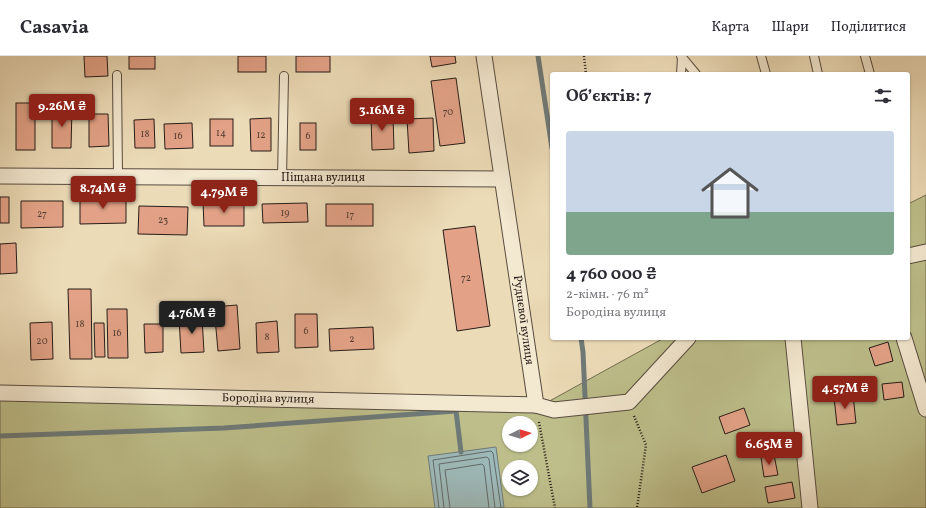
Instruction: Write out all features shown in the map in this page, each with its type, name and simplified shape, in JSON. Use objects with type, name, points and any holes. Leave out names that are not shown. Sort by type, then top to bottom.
[{"type":"street","name":"Руднєвої вулиця","points":[[484,56],[536,405]]},
{"type":"street","name":"Піщана вулиця","points":[[0,176],[502,179]]},
{"type":"street","points":[[910,256],[926,252]]},
{"type":"street","points":[[536,405],[554,410],[629,402],[686,340]]},
{"type":"street","points":[[793,340],[810,508]]},
{"type":"street","points":[[905,340],[926,409]]},
{"type":"street","name":"Бородіна вулиця","points":[[0,393],[536,405]]},
{"type":"lane","points":[[681,72],[682,56]]},
{"type":"lane","points":[[682,56],[694,72]]},
{"type":"lane","points":[[761,56],[765,72]]},
{"type":"lane","points":[[814,56],[818,72]]},
{"type":"lane","points":[[865,56],[869,72]]},
{"type":"lane","points":[[117,75],[118,177]]},
{"type":"lane","points":[[282,178],[284,76]]},
{"type":"path","points":[[584,56],[586,72]]},
{"type":"path","points":[[629,402],[646,445],[637,508]]},
{"type":"path","points":[[536,405],[555,508]]},
{"type":"green space","points":[[926,195],[926,508],[0,508],[0,394],[535,409],[660,340],[910,340],[910,203]]},
{"type":"water","points":[[496,447],[504,507],[435,508],[428,456]]},
{"type":"building","points":[[84,56],[107,56],[108,76],[85,77]]},
{"type":"building","points":[[129,56],[155,56],[155,69],[129,69]]},
{"type":"building","points":[[238,56],[266,56],[266,72],[238,72]]},
{"type":"building","points":[[296,56],[330,56],[330,72],[296,72]]},
{"type":"building","points":[[430,56],[455,56],[456,63],[432,67]]},
{"type":"building","points":[[456,78],[465,143],[440,146],[431,81]]},
{"type":"building","points":[[16,103],[35,103],[35,150],[16,150]]},
{"type":"building","points":[[52,108],[72,108],[71,148],[52,148]]},
{"type":"building","points":[[89,114],[108,114],[109,146],[89,147]]},
{"type":"building","points":[[393,115],[394,149],[372,150],[371,116]]},
{"type":"building","points":[[271,118],[271,151],[251,151],[250,119]]},
{"type":"building","points":[[433,118],[434,151],[409,153],[407,119]]},
{"type":"building","points":[[154,119],[155,148],[135,148],[134,120]]},
{"type":"building","points":[[210,119],[233,119],[233,146],[210,146]]},
{"type":"building","points":[[192,123],[193,148],[165,149],[164,124]]},
{"type":"building","points":[[300,123],[316,123],[316,150],[300,150]]},
{"type":"building","points":[[0,197],[9,197],[9,223],[0,223]]},
{"type":"building","points":[[80,197],[126,197],[126,223],[80,224]]},
{"type":"building","points":[[21,201],[63,201],[63,227],[21,228]]},
{"type":"building","points":[[203,202],[244,202],[244,226],[204,226]]},
{"type":"building","points":[[307,203],[308,222],[263,223],[262,204]]},
{"type":"building","points":[[326,204],[373,204],[373,226],[326,226]]},
{"type":"building","points":[[139,206],[188,207],[187,235],[138,234]]},
{"type":"building","points":[[475,226],[490,326],[457,331],[443,230]]},
{"type":"building","points":[[16,243],[17,273],[0,274],[0,244]]},
{"type":"building","points":[[68,289],[91,289],[92,359],[70,359]]},
{"type":"building","points":[[237,305],[240,349],[218,351],[214,307]]},
{"type":"building","points":[[107,309],[127,309],[128,358],[108,358]]},
{"type":"building","points":[[295,314],[317,314],[318,347],[295,348]]},
{"type":"building","points":[[202,317],[204,352],[181,353],[179,318]]},
{"type":"building","points":[[277,321],[279,352],[257,353],[256,323]]},
{"type":"building","points":[[52,322],[53,359],[31,360],[30,323]]},
{"type":"building","points":[[94,323],[104,323],[105,357],[95,357]]},
{"type":"building","points":[[144,324],[163,324],[163,352],[145,353]]},
{"type":"building","points":[[373,327],[374,349],[330,351],[329,329]]},
{"type":"building","points":[[888,342],[893,361],[875,366],[869,348]]},
{"type":"building","points":[[902,382],[904,397],[884,400],[882,384]]},
{"type":"building","points":[[853,395],[856,423],[837,425],[834,397]]},
{"type":"building","points":[[744,408],[750,425],[725,434],[719,417]]},
{"type":"building","points":[[726,455],[735,481],[702,493],[692,467]]},
{"type":"building","points":[[774,455],[778,475],[764,477],[761,457]]},
{"type":"building","points":[[792,482],[795,498],[768,503],[765,487]]},
{"type":"waterway","points":[[538,56],[550,135]]},
{"type":"waterway","points":[[581,340],[590,508]]},
{"type":"waterway","points":[[0,436],[224,428],[456,411],[461,452]]}]
